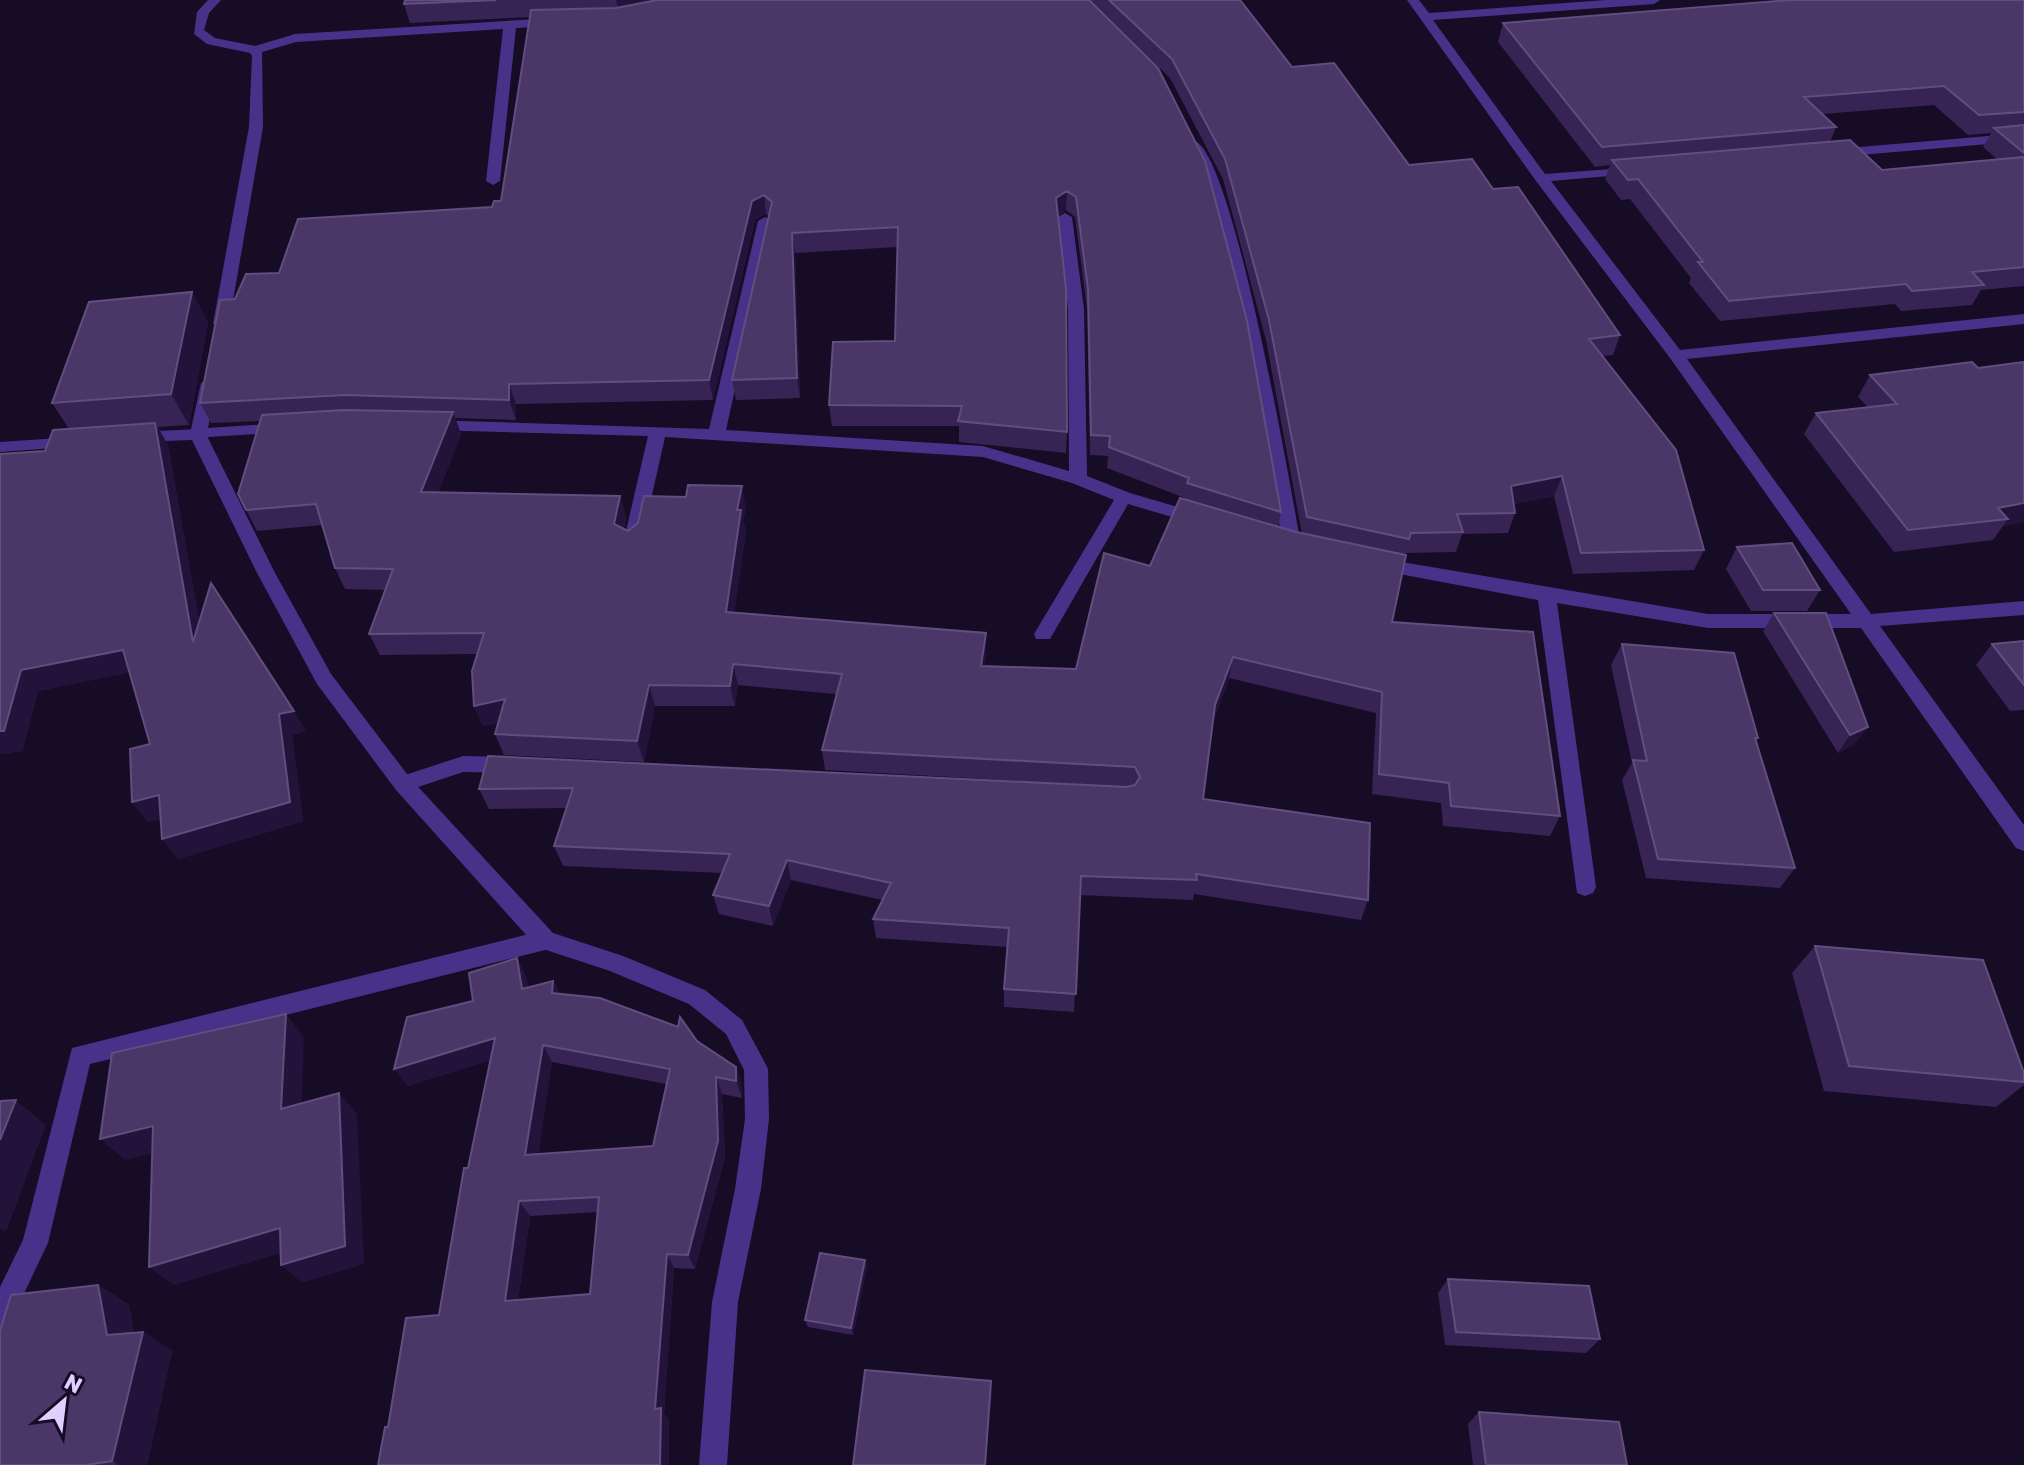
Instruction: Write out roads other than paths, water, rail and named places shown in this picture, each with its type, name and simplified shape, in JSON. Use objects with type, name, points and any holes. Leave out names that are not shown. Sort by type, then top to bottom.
[{"type":"street","points":[[215,0],[203,12],[198,31],[211,41],[255,50],[295,38],[572,21]]},
{"type":"street","points":[[1413,0],[1541,178],[1676,355],[2024,842]]},
{"type":"street","points":[[1425,17],[1654,0]]},
{"type":"street","points":[[493,181],[510,23]]},
{"type":"street","points":[[255,50],[258,56],[256,127],[198,434],[265,571],[324,679],[403,784],[545,940],[615,963],[697,997],[734,1027],[756,1069],[757,1119],[748,1189],[725,1302],[713,1465]]},
{"type":"street","points":[[1185,125],[1213,180],[1255,341],[1292,545]]},
{"type":"street","points":[[1822,154],[2024,137]]},
{"type":"street","points":[[1541,178],[1650,169]]},
{"type":"street","points":[[1065,217],[1076,309],[1078,479]]},
{"type":"street","points":[[716,436],[765,221]]},
{"type":"street","points":[[1676,355],[2024,319]]},
{"type":"street","points":[[415,424],[658,431],[983,452],[1216,523]]},
{"type":"street","points":[[119,439],[307,426]]},
{"type":"street","points":[[632,544],[658,431]]},
{"type":"street","points":[[0,447],[87,441]]},
{"type":"street","points":[[1043,634],[1124,497]]},
{"type":"street","points":[[1365,561],[1453,579],[1708,621],[1864,621],[2024,608]]},
{"type":"street","points":[[1547,594],[1585,887]]},
{"type":"street","points":[[403,784],[463,764],[526,766]]},
{"type":"street","points":[[0,1316],[35,1243],[80,1056],[545,940]]}]
